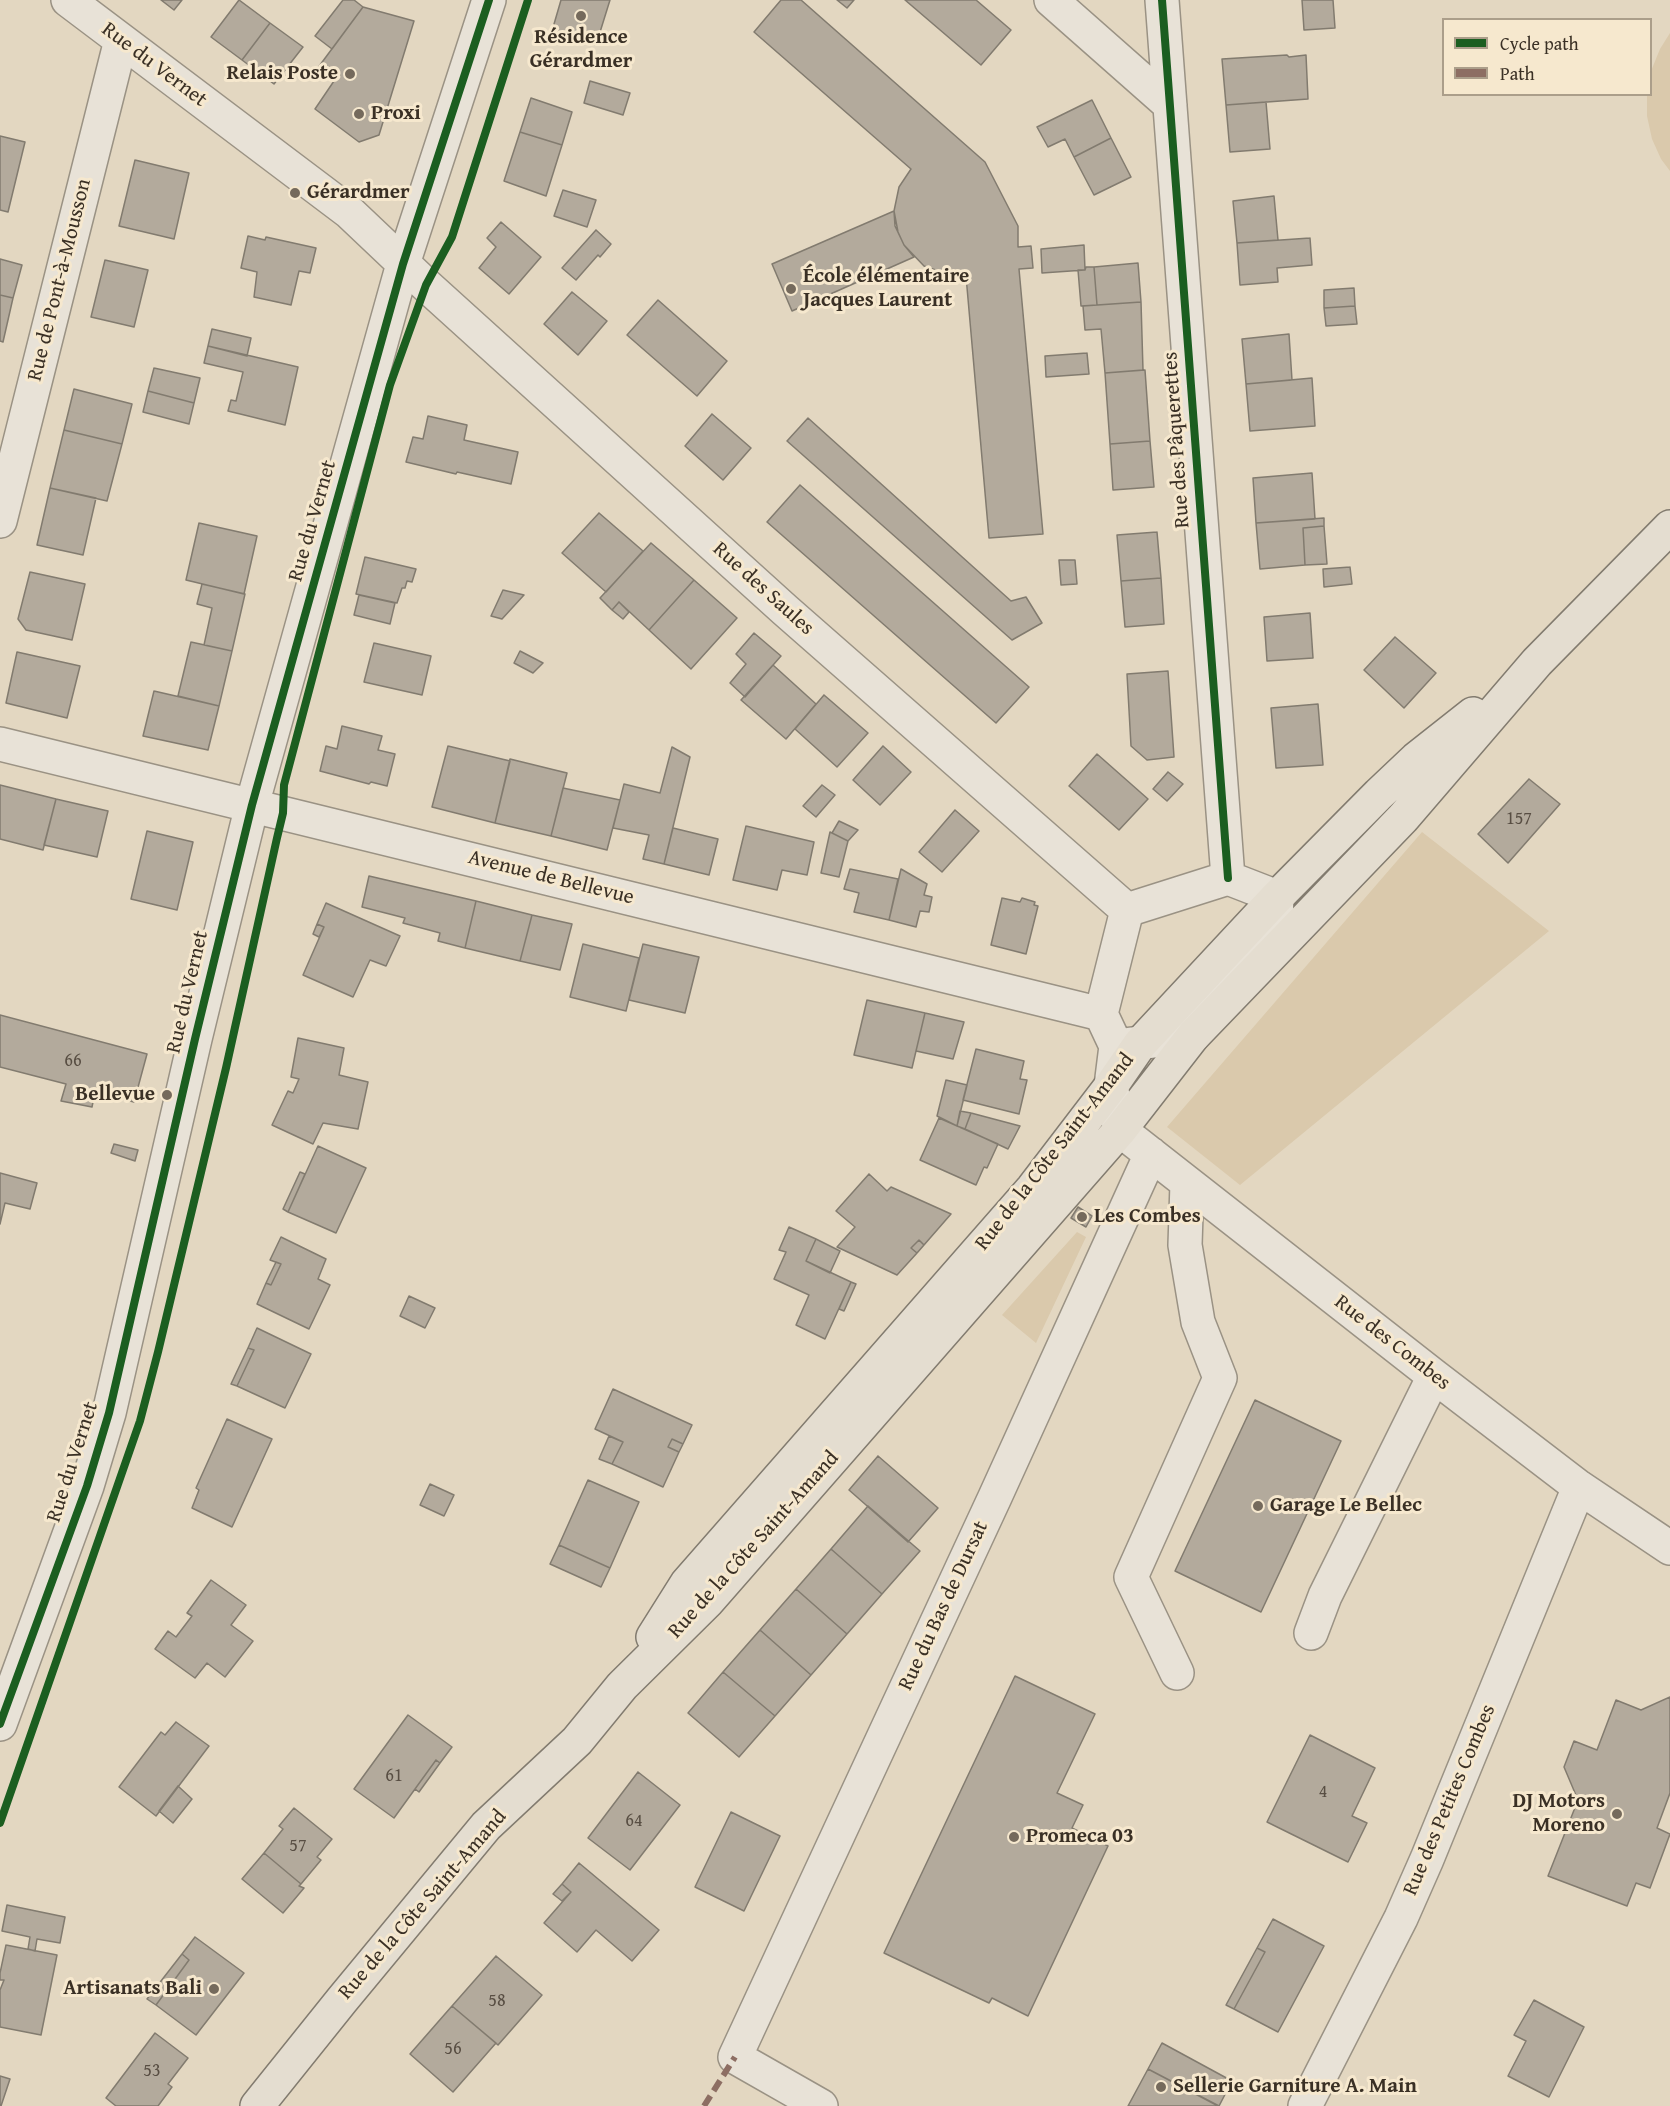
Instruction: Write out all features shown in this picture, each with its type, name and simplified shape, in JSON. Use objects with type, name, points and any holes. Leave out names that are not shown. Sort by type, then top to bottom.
[{"type":"main road","points":[[1537,662],[1670,527]]},
{"type":"main road","name":"Rue de la Côte Saint-Amand","points":[[622,1686],[687,1583],[1033,1188],[1111,1086],[1128,1045],[1416,759],[1537,662]]},
{"type":"main road","name":"Rue de la Côte Saint-Amand","points":[[257,2106],[486,1826],[577,1741],[622,1686],[708,1601],[1120,1130],[1193,1036],[1403,818],[1537,662]]},
{"type":"street","name":"Rue du Vernet","points":[[0,1724],[87,1486],[109,1413],[195,1039],[252,805],[403,264],[349,212],[68,0]]},
{"type":"street","points":[[403,264],[489,0]]},
{"type":"street","points":[[1052,0],[1170,105]]},
{"type":"street","name":"Rue des Pâquerettes","points":[[1162,0],[1228,878]]},
{"type":"street","name":"Rue de Pont-à-Mousson","points":[[0,521],[121,40]]},
{"type":"street","name":"Rue des Saules","points":[[403,264],[785,610],[1127,910]]},
{"type":"street","name":"Avenue de Bellevue","points":[[0,744],[1101,1014]]},
{"type":"street","points":[[1228,878],[1277,897],[1276,921],[1237,961],[1193,1036],[1128,1045],[1101,1014],[1127,910],[1228,878]]},
{"type":"street","points":[[1111,1086],[1120,1130]]},
{"type":"street","name":"Rue des Combes","points":[[1120,1130],[1579,1487],[1670,1548]]},
{"type":"street","name":"Rue du Bas de Dursat","points":[[821,2106],[735,2057],[990,1508],[1150,1154]]},
{"type":"street","points":[[1177,1673],[1131,1577],[1220,1378],[1198,1322],[1185,1245],[1187,1183]]},
{"type":"street","points":[[1311,1634],[1325,1596],[1434,1376]]},
{"type":"street","name":"Rue des Petites Combes","points":[[1305,2106],[1401,1918],[1579,1487]]},
{"type":"shaded area","points":[[1670,33],[1670,171],[1661,159],[1652,139],[1647,116],[1647,96],[1652,96],[1652,69]]},
{"type":"shaded area","points":[[1422,832],[1549,931],[1240,1185],[1167,1127]]},
{"type":"shaded area","points":[[1077,1232],[1086,1237],[1036,1343],[1002,1315]]},
{"type":"building","points":[[161,0],[182,0],[174,10]]},
{"type":"building","points":[[239,0],[270,23],[242,60],[211,37]]},
{"type":"building","points":[[343,0],[354,0],[363,7],[332,49],[315,36]]},
{"type":"building","name":"Résidence Gérardmer","points":[[561,0],[610,0],[596,45],[552,31]]},
{"type":"building","points":[[781,0],[801,0],[985,162],[1018,226],[1018,247],[1031,246],[1033,268],[1019,269],[1043,534],[989,538],[966,276],[950,275],[924,266],[904,245],[895,226],[894,211],[899,187],[911,169],[754,32]]},
{"type":"building","points":[[837,0],[854,0],[847,8]]},
{"type":"building","points":[[905,0],[976,0],[1011,30],[981,65]]},
{"type":"building","points":[[1302,0],[1333,0],[1335,28],[1304,30]]},
{"type":"building","points":[[363,7],[414,21],[379,135],[359,142],[315,109],[334,81],[317,69]]},
{"type":"building","points":[[270,23],[303,47],[274,84],[242,60]]},
{"type":"building","points":[[1287,55],[1289,57],[1306,55],[1308,99],[1226,105],[1222,59]]},
{"type":"building","points":[[590,81],[630,93],[623,115],[584,103]]},
{"type":"building","points":[[531,98],[572,112],[562,145],[520,132]]},
{"type":"building","points":[[1092,100],[1111,138],[1074,157],[1065,139],[1048,147],[1037,127]]},
{"type":"building","points":[[1266,102],[1270,149],[1230,152],[1226,105]]},
{"type":"building","points":[[520,132],[562,145],[546,196],[504,181]]},
{"type":"building","points":[[0,136],[25,142],[8,212],[0,210]]},
{"type":"building","points":[[1111,138],[1131,177],[1094,195],[1074,157]]},
{"type":"building","points":[[135,160],[189,173],[174,239],[119,226]]},
{"type":"building","points":[[563,190],[596,200],[587,227],[554,216]]},
{"type":"building","points":[[1274,196],[1278,240],[1237,243],[1233,201]]},
{"type":"building","points":[[894,211],[898,232],[904,245],[914,257],[792,311],[772,264]]},
{"type":"building","points":[[501,222],[541,257],[509,294],[479,268],[496,247],[487,238]]},
{"type":"building","points":[[596,230],[611,244],[576,280],[562,268]]},
{"type":"building","points":[[248,236],[265,240],[266,237],[316,248],[310,273],[299,271],[291,305],[254,297],[257,272],[241,268]]},
{"type":"building","points":[[1310,238],[1312,265],[1277,268],[1278,282],[1240,285],[1237,243]]},
{"type":"building","points":[[1084,245],[1085,270],[1042,273],[1041,249]]},
{"type":"building","points":[[0,259],[22,265],[13,298],[0,295]]},
{"type":"building","points":[[105,260],[148,270],[134,327],[91,317]]},
{"type":"building","points":[[1138,263],[1141,302],[1097,305],[1094,267]]},
{"type":"building","points":[[1086,267],[1094,267],[1097,305],[1081,306],[1078,270],[1085,270]]},
{"type":"building","points":[[1354,288],[1355,306],[1324,308],[1324,290]]},
{"type":"building","points":[[572,292],[607,321],[578,355],[544,324]]},
{"type":"building","points":[[0,295],[13,298],[3,342],[0,341]]},
{"type":"building","points":[[658,300],[727,361],[697,396],[627,335]]},
{"type":"building","points":[[1141,302],[1143,370],[1105,373],[1101,329],[1085,330],[1083,306]]},
{"type":"building","points":[[1355,306],[1357,324],[1326,326],[1324,308]]},
{"type":"building","points":[[212,329],[251,338],[247,356],[208,346]]},
{"type":"building","points":[[1289,334],[1292,380],[1246,384],[1242,339]]},
{"type":"building","points":[[208,346],[298,367],[285,425],[228,411],[231,400],[236,401],[243,372],[204,363]]},
{"type":"building","points":[[1087,353],[1089,374],[1046,377],[1045,356]]},
{"type":"building","points":[[154,368],[200,378],[194,403],[148,391]]},
{"type":"building","points":[[1145,370],[1150,441],[1110,444],[1105,373]]},
{"type":"building","points":[[1312,378],[1315,426],[1250,431],[1246,384]]},
{"type":"building","points":[[74,389],[132,404],[122,444],[64,430]]},
{"type":"building","points":[[148,391],[194,403],[189,424],[143,412]]},
{"type":"building","points":[[712,414],[751,448],[723,480],[685,446]]},
{"type":"building","points":[[428,416],[467,425],[464,440],[518,452],[511,484],[406,462],[413,437],[423,439]]},
{"type":"building","points":[[808,418],[1011,601],[1026,597],[1042,623],[1012,640],[787,441]]},
{"type":"building","points":[[64,430],[122,444],[107,501],[50,488]]},
{"type":"building","points":[[1150,441],[1154,487],[1113,490],[1110,444]]},
{"type":"building","points":[[1312,473],[1315,519],[1256,523],[1253,478]]},
{"type":"building","points":[[800,485],[1029,687],[996,723],[767,522]]},
{"type":"building","points":[[50,488],[96,498],[83,555],[37,545]]},
{"type":"building","points":[[599,513],[643,551],[606,592],[562,553]]},
{"type":"building","points":[[1324,518],[1324,526],[1303,528],[1305,565],[1260,569],[1256,523]]},
{"type":"building","points":[[199,523],[257,536],[244,594],[186,580]]},
{"type":"building","points":[[1324,526],[1327,564],[1305,565],[1303,528]]},
{"type":"building","points":[[1157,532],[1161,578],[1121,581],[1117,535]]},
{"type":"building","points":[[651,543],[694,580],[649,630],[619,602],[612,610],[600,598]]},
{"type":"building","points":[[365,557],[416,569],[412,582],[407,581],[405,588],[402,588],[397,603],[356,594]]},
{"type":"building","points":[[1059,560],[1075,560],[1077,584],[1061,585]]},
{"type":"building","points":[[1350,567],[1352,584],[1324,587],[1323,569]]},
{"type":"building","points":[[30,572],[85,584],[72,640],[26,630],[18,619]]},
{"type":"building","points":[[1161,578],[1164,624],[1125,627],[1121,581]]},
{"type":"building","points":[[694,580],[737,618],[691,669],[649,630]]},
{"type":"building","points":[[202,584],[245,594],[232,651],[204,645],[212,608],[197,604]]},
{"type":"building","points":[[503,590],[524,595],[502,619],[491,616]]},
{"type":"building","points":[[359,595],[395,603],[390,624],[354,615]]},
{"type":"building","points":[[619,602],[629,612],[623,619],[612,610]]},
{"type":"building","points":[[1310,613],[1313,658],[1267,661],[1264,617]]},
{"type":"building","points":[[754,633],[781,656],[745,697],[730,683],[746,664],[736,654]]},
{"type":"building","points":[[1395,637],[1436,673],[1404,708],[1364,670]]},
{"type":"building","points":[[191,642],[232,651],[219,706],[178,696]]},
{"type":"building","points":[[374,643],[431,656],[422,695],[364,682]]},
{"type":"building","points":[[520,651],[543,663],[533,673],[514,663]]},
{"type":"building","points":[[17,652],[80,666],[67,718],[6,703]]},
{"type":"building","points":[[773,665],[816,704],[786,739],[741,700]]},
{"type":"building","points":[[1168,671],[1174,757],[1147,760],[1131,746],[1127,674]]},
{"type":"building","points":[[154,691],[219,706],[208,750],[143,736]]},
{"type":"building","points":[[824,695],[868,733],[837,767],[795,729]]},
{"type":"building","points":[[1318,704],[1323,765],[1276,768],[1271,708]]},
{"type":"building","points":[[342,726],[382,736],[378,750],[395,754],[387,786],[371,782],[369,784],[320,771],[326,746],[337,749]]},
{"type":"building","points":[[448,746],[510,761],[495,823],[432,807]]},
{"type":"building","points":[[883,746],[911,772],[880,805],[853,780]]},
{"type":"building","points":[[672,747],[690,757],[664,864],[643,859],[649,835],[613,828],[624,784],[660,793]]},
{"type":"building","points":[[1097,754],[1148,799],[1119,830],[1069,786]]},
{"type":"building","points":[[510,759],[567,773],[551,836],[495,823]]},
{"type":"building","points":[[1168,772],[1183,784],[1167,801],[1153,789]]},
{"type":"building","points":[[1529,779],[1560,804],[1508,863],[1478,834]]},
{"type":"building","points":[[0,785],[56,799],[43,850],[0,839]]},
{"type":"building","points":[[822,785],[835,795],[816,817],[803,806]]},
{"type":"building","points":[[563,788],[620,800],[607,850],[551,836]]},
{"type":"building","points":[[56,799],[108,811],[97,857],[44,845]]},
{"type":"building","points":[[955,810],[979,831],[942,872],[919,852]]},
{"type":"building","points":[[839,821],[858,830],[848,841],[832,833]]},
{"type":"building","points":[[746,826],[814,842],[807,875],[782,870],[777,890],[733,880]]},
{"type":"building","points":[[673,828],[718,839],[709,875],[664,864]]},
{"type":"building","points":[[147,831],[193,842],[177,910],[131,899]]},
{"type":"building","points":[[830,832],[848,841],[839,877],[821,873]]},
{"type":"building","points":[[850,869],[898,879],[889,920],[854,912],[859,893],[844,889]]},
{"type":"building","points":[[901,869],[927,884],[924,895],[932,897],[929,912],[920,911],[916,927],[889,920]]},
{"type":"building","points":[[369,876],[476,901],[465,948],[438,941],[440,933],[403,923],[405,918],[362,907]]},
{"type":"building","points":[[1002,898],[1020,902],[1022,898],[1035,902],[1034,905],[1038,906],[1026,954],[991,945]]},
{"type":"building","points":[[476,901],[532,915],[520,961],[465,948]]},
{"type":"building","points":[[326,903],[400,936],[386,966],[370,960],[353,997],[303,975],[324,927],[317,924]]},
{"type":"building","points":[[532,915],[572,924],[560,970],[520,961]]},
{"type":"building","points":[[317,924],[324,927],[319,937],[313,934]]},
{"type":"building","points":[[583,944],[639,958],[626,1011],[570,997]]},
{"type":"building","points":[[643,944],[699,957],[685,1013],[629,1000]]},
{"type":"building","points":[[867,1000],[925,1013],[912,1068],[854,1055]]},
{"type":"building","points":[[925,1013],[964,1022],[953,1059],[916,1051]]},
{"type":"building","points":[[0,1015],[147,1054],[134,1102],[95,1092],[92,1107],[61,1101],[66,1084],[0,1067]]},
{"type":"building","points":[[298,1038],[344,1048],[339,1075],[368,1082],[358,1129],[323,1123],[313,1144],[272,1125],[288,1091],[293,1093],[299,1079],[291,1077]]},
{"type":"building","points":[[976,1049],[1024,1061],[1020,1079],[1027,1080],[1019,1114],[963,1100]]},
{"type":"building","points":[[946,1080],[967,1085],[957,1126],[937,1116]]},
{"type":"building","points":[[960,1111],[971,1113],[965,1129],[957,1126]]},
{"type":"building","points":[[971,1113],[1020,1126],[1008,1149],[965,1129]]},
{"type":"building","points":[[939,1118],[998,1144],[976,1185],[920,1160]]},
{"type":"building","points":[[114,1144],[138,1150],[135,1161],[111,1153]]},
{"type":"building","points":[[318,1146],[366,1168],[336,1233],[288,1212]]},
{"type":"building","points":[[300,1172],[305,1174],[288,1212],[283,1209]]},
{"type":"building","points":[[0,1173],[37,1183],[30,1209],[5,1203],[0,1224]]},
{"type":"building","points":[[869,1174],[887,1191],[891,1187],[951,1214],[924,1245],[919,1240],[911,1248],[917,1253],[897,1275],[837,1247],[855,1227],[836,1211]]},
{"type":"building","name":"Les Combes","points":[[1078,1207],[1092,1216],[1086,1227],[1071,1218]]},
{"type":"building","points":[[789,1227],[816,1239],[806,1261],[851,1282],[825,1339],[796,1325],[809,1295],[774,1279],[786,1252],[779,1250]]},
{"type":"building","points":[[281,1237],[326,1259],[318,1279],[330,1285],[309,1329],[257,1304],[266,1283],[271,1285],[281,1264],[270,1260]]},
{"type":"building","points":[[816,1239],[840,1251],[830,1273],[806,1261]]},
{"type":"building","points":[[919,1240],[924,1245],[917,1253],[911,1248]]},
{"type":"building","points":[[276,1262],[281,1264],[271,1285],[266,1283]]},
{"type":"building","points":[[851,1282],[856,1284],[844,1311],[839,1309]]},
{"type":"building","points":[[409,1296],[435,1308],[425,1328],[400,1316]]},
{"type":"building","points":[[257,1328],[311,1354],[285,1408],[237,1386],[254,1350],[248,1348]]},
{"type":"building","points":[[248,1348],[254,1350],[237,1386],[231,1384]]},
{"type":"building","points":[[613,1389],[692,1425],[683,1444],[672,1439],[668,1447],[679,1452],[663,1487],[612,1464],[623,1442],[595,1429]]},
{"type":"building","name":"Garage Le Bellec","points":[[1255,1400],[1341,1441],[1261,1612],[1175,1571]]},
{"type":"building","points":[[227,1419],[272,1439],[232,1527],[192,1508],[199,1490],[196,1488]]},
{"type":"building","points":[[609,1436],[623,1442],[612,1464],[599,1459]]},
{"type":"building","points":[[672,1439],[683,1444],[679,1452],[668,1447]]},
{"type":"building","points":[[878,1456],[938,1508],[908,1542],[849,1490]]},
{"type":"building","points":[[588,1480],[639,1502],[610,1568],[559,1545]]},
{"type":"building","points":[[430,1484],[454,1495],[444,1516],[420,1505]]},
{"type":"building","points":[[868,1506],[920,1551],[882,1594],[831,1549]]},
{"type":"building","points":[[559,1545],[610,1568],[601,1587],[550,1564]]},
{"type":"building","points":[[831,1549],[882,1594],[847,1634],[796,1589]]},
{"type":"building","points":[[211,1580],[246,1605],[231,1625],[253,1641],[225,1677],[207,1663],[195,1678],[155,1649],[168,1631],[176,1637],[192,1616],[187,1613]]},
{"type":"building","points":[[796,1589],[847,1634],[811,1675],[760,1630]]},
{"type":"building","points":[[760,1630],[811,1675],[775,1716],[723,1672]]},
{"type":"building","points":[[723,1672],[775,1716],[739,1757],[688,1713]]},
{"type":"building","name":"Promeca 03","points":[[1015,1676],[1095,1714],[1057,1793],[1083,1805],[1072,1828],[1108,1846],[1028,2016],[992,1998],[989,2003],[884,1953]]},
{"type":"building","name":"DJ Motors Moreno","points":[[1670,1697],[1670,1793],[1657,1828],[1670,1834],[1650,1888],[1636,1883],[1627,1906],[1548,1876],[1578,1800],[1564,1767],[1574,1741],[1597,1750],[1616,1700],[1641,1710]]},
{"type":"building","points":[[408,1715],[452,1747],[440,1763],[436,1760],[394,1818],[354,1789]]},
{"type":"building","points":[[176,1722],[209,1746],[156,1816],[119,1787],[161,1732],[165,1735]]},
{"type":"building","points":[[1310,1735],[1375,1768],[1352,1816],[1367,1823],[1348,1862],[1267,1822]]},
{"type":"building","points":[[436,1760],[440,1763],[419,1792],[415,1789]]},
{"type":"building","points":[[638,1772],[680,1805],[630,1870],[588,1838]]},
{"type":"building","points":[[178,1786],[192,1799],[173,1823],[159,1811]]},
{"type":"building","points":[[294,1808],[332,1839],[317,1857],[321,1860],[301,1884],[264,1853],[283,1829],[279,1826]]},
{"type":"building","points":[[731,1812],[780,1836],[744,1911],[695,1887]]},
{"type":"building","points":[[264,1853],[304,1888],[283,1913],[242,1879]]},
{"type":"building","points":[[579,1863],[659,1930],[632,1961],[596,1930],[577,1952],[544,1923],[571,1892],[562,1884]]},
{"type":"building","points":[[562,1884],[571,1892],[562,1901],[553,1894]]},
{"type":"building","points":[[7,1905],[65,1917],[60,1943],[37,1939],[35,1951],[28,1949],[30,1937],[2,1931]]},
{"type":"building","points":[[1273,1919],[1324,1946],[1278,2032],[1234,2009],[1265,1952],[1257,1948]]},
{"type":"building","points":[[195,1937],[244,1973],[196,2035],[156,2005],[189,1960],[182,1954]]},
{"type":"building","points":[[6,1945],[57,1955],[41,2035],[0,2027],[0,1990],[4,1980],[0,1980],[0,1973]]},
{"type":"building","points":[[1257,1948],[1265,1952],[1234,2009],[1226,2005]]},
{"type":"building","points":[[182,1954],[189,1960],[156,2005],[147,1999]]},
{"type":"building","points":[[496,1956],[542,1995],[498,2045],[452,2006]]},
{"type":"building","points":[[1534,2000],[1584,2027],[1549,2097],[1508,2076],[1526,2041],[1514,2035]]},
{"type":"building","points":[[452,2006],[496,2043],[453,2092],[410,2054]]},
{"type":"building","points":[[155,2033],[188,2058],[168,2084],[172,2087],[158,2106],[116,2106],[106,2098]]},
{"type":"building","points":[[1162,2043],[1232,2081],[1219,2106],[1148,2069]]},
{"type":"building","name":"Sellerie Garniture A. Main","points":[[1148,2069],[1218,2106],[1128,2106]]},
{"type":"building","points":[[0,2076],[10,2079],[1,2106],[0,2106]]},
{"type":"marked path","points":[[704,2106],[735,2057]]},
{"type":"cycle path","points":[[0,1724],[87,1486],[109,1413],[195,1039],[252,805],[403,264],[489,0]]},
{"type":"cycle path","points":[[0,1823],[140,1421],[226,1068],[283,813],[284,785],[390,385],[426,285],[452,237],[528,0]]},
{"type":"cycle path","points":[[1162,0],[1228,878]]},
{"type":"place","name":"Résidence Gérardmer","points":[[581,16]]},
{"type":"place","name":"Relais Poste","points":[[350,74]]},
{"type":"place","name":"Proxi","points":[[359,114]]},
{"type":"place","name":"Gérardmer","points":[[295,193]]},
{"type":"place","name":"École élémentaire Jacques Laurent","points":[[791,289]]},
{"type":"place","name":"Bellevue","points":[[167,1095]]},
{"type":"place","name":"Les Combes","points":[[1082,1217]]},
{"type":"place","name":"Garage Le Bellec","points":[[1258,1506]]},
{"type":"place","name":"DJ Motors Moreno","points":[[1617,1814]]},
{"type":"place","name":"Promeca 03","points":[[1014,1837]]},
{"type":"place","name":"Artisanats Bali","points":[[214,1989]]},
{"type":"place","name":"Sellerie Garniture A. Main","points":[[1161,2087]]}]
